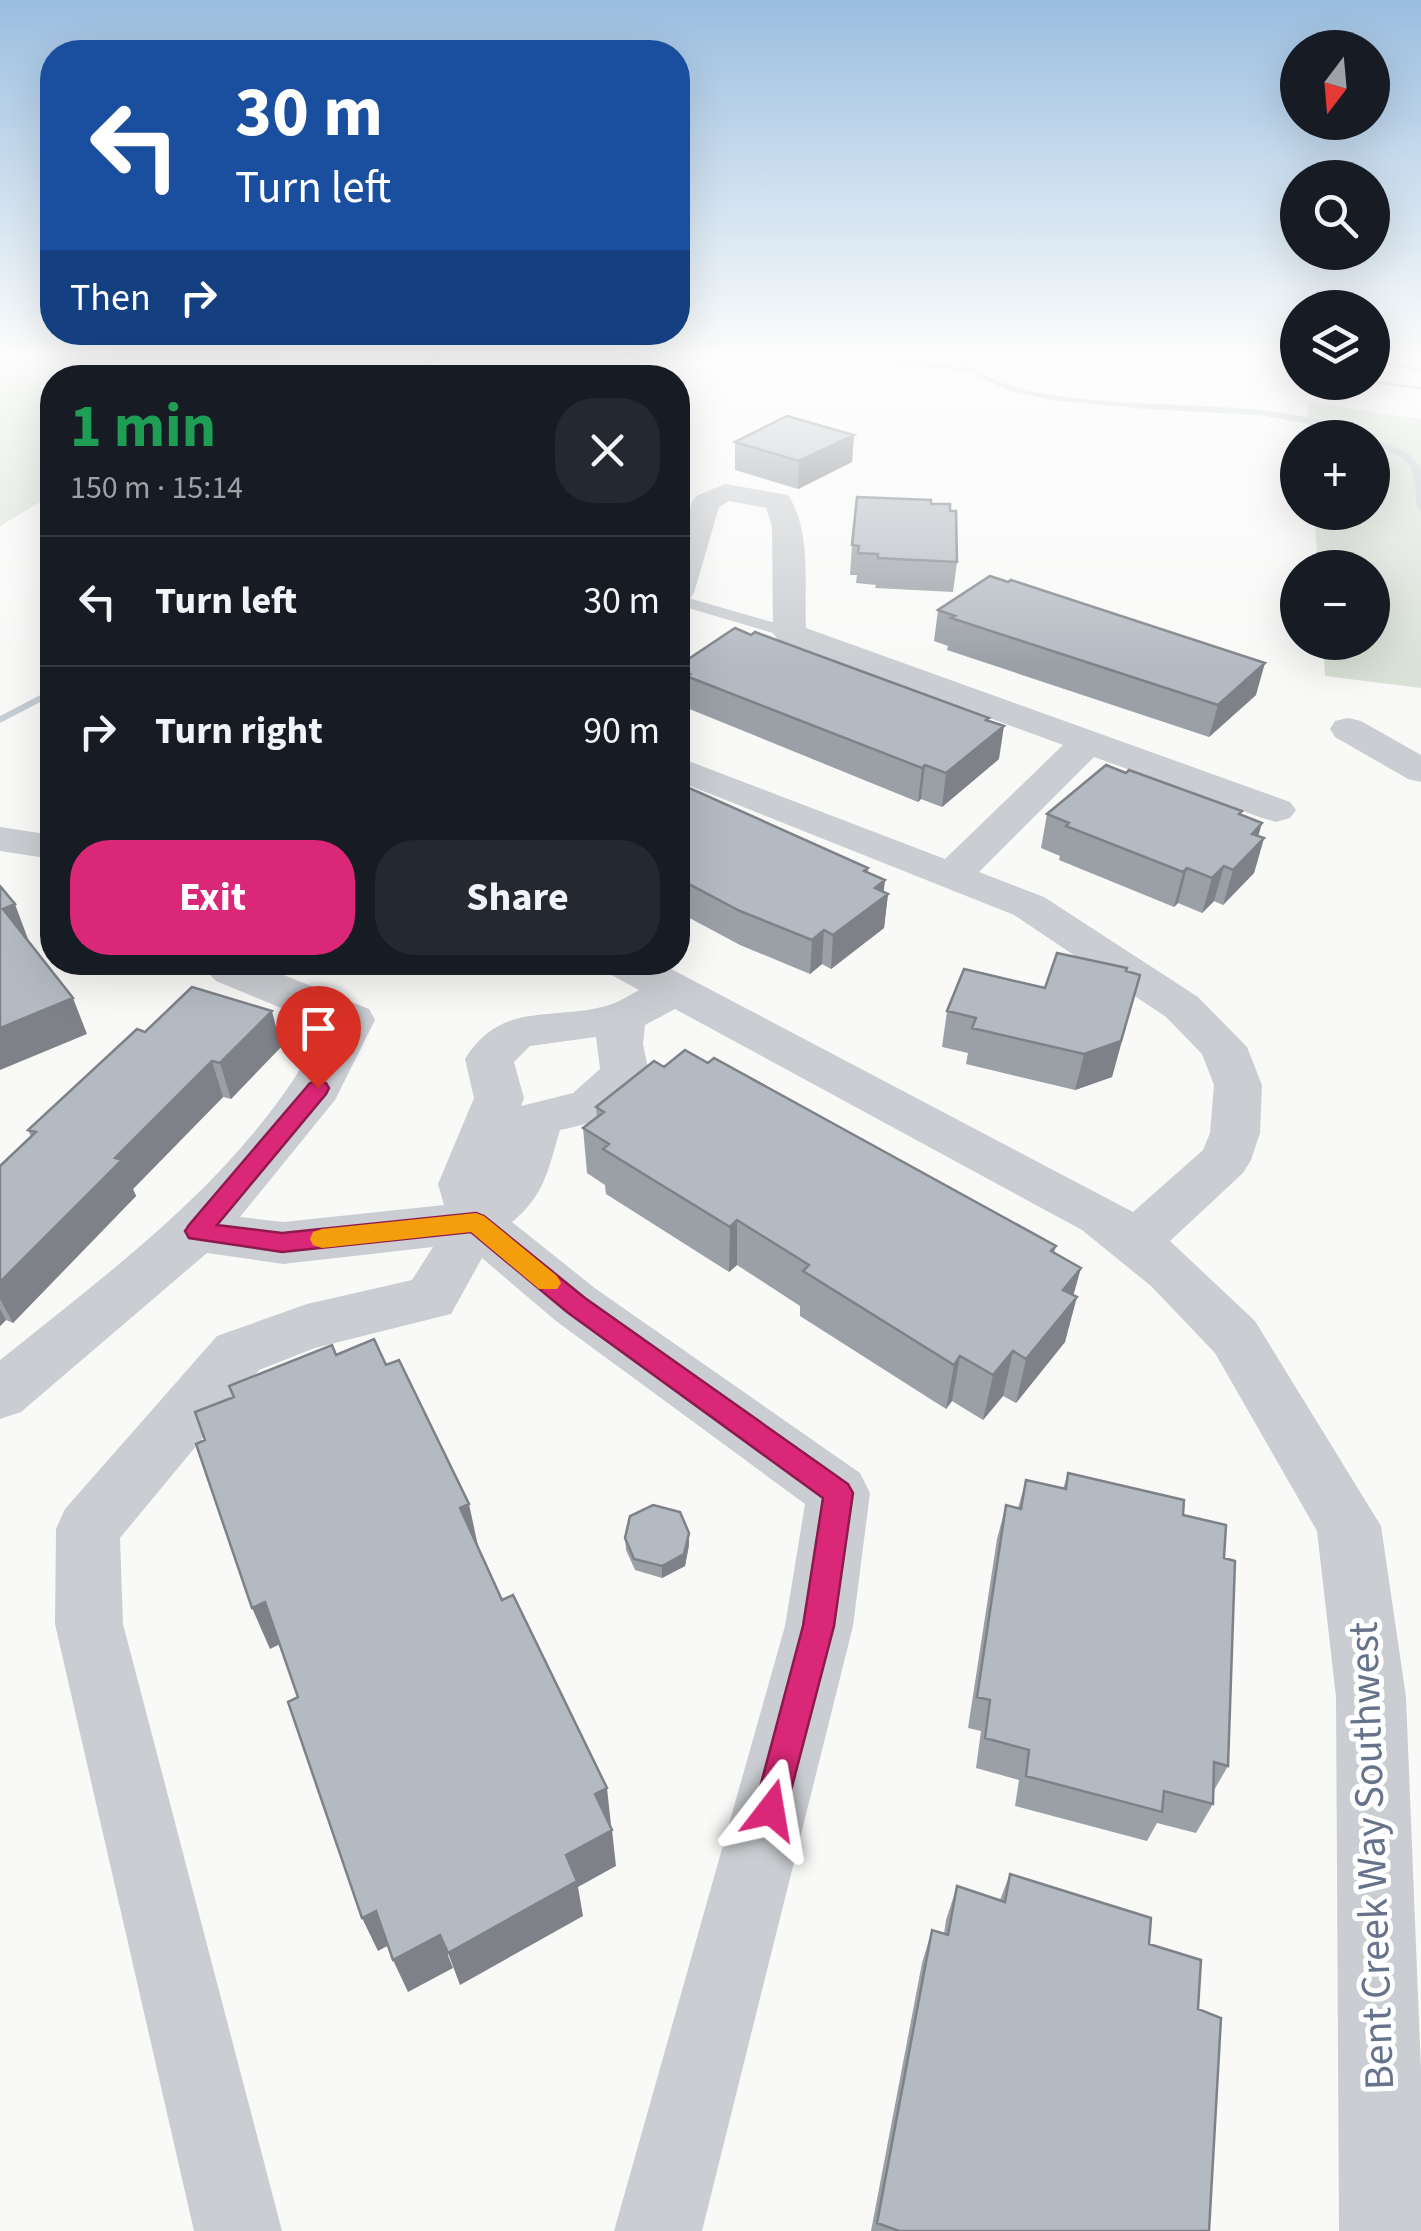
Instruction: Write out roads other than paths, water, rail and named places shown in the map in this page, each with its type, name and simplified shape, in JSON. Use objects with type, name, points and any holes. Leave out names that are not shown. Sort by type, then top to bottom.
[{"type":"street","points":[[690,556],[706,502],[725,492],[778,501],[787,526],[790,633],[1276,810]]},
{"type":"street","points":[[1348,729],[1421,771]]},
{"type":"street","points":[[954,874],[1089,741]]},
{"type":"street","points":[[690,773],[1029,906],[1112,957],[1182,1007],[1223,1047],[1238,1084],[1234,1133],[1225,1160],[1134,1242]]},
{"type":"street","points":[[0,839],[40,844]]},
{"type":"street","points":[[0,1394],[198,1231],[318,1088],[352,1020],[242,975]]},
{"type":"street","points":[[511,1109],[588,1107],[625,1073],[623,1007]]},
{"type":"street","points":[[511,1109],[623,1007]]},
{"type":"street","name":"Bent Creek Way Southwest","points":[[623,1007],[1101,1216],[1171,1271],[1234,1337],[1349,1526],[1371,1697],[1383,2231]]},
{"type":"street","points":[[238,2231],[90,1624],[88,1529],[238,1353],[307,1327],[431,1298],[476,1222],[515,1191],[511,1109]]},
{"type":"street","points":[[198,1231],[282,1243],[476,1222],[576,1305],[838,1493],[818,1626],[658,2231]]},
{"type":"lane","points":[[690,601],[790,633]]},
{"type":"waterway","points":[[1409,459],[1419,471],[1421,507]]},
{"type":"waterway","points":[[0,720],[40,698]]}]
